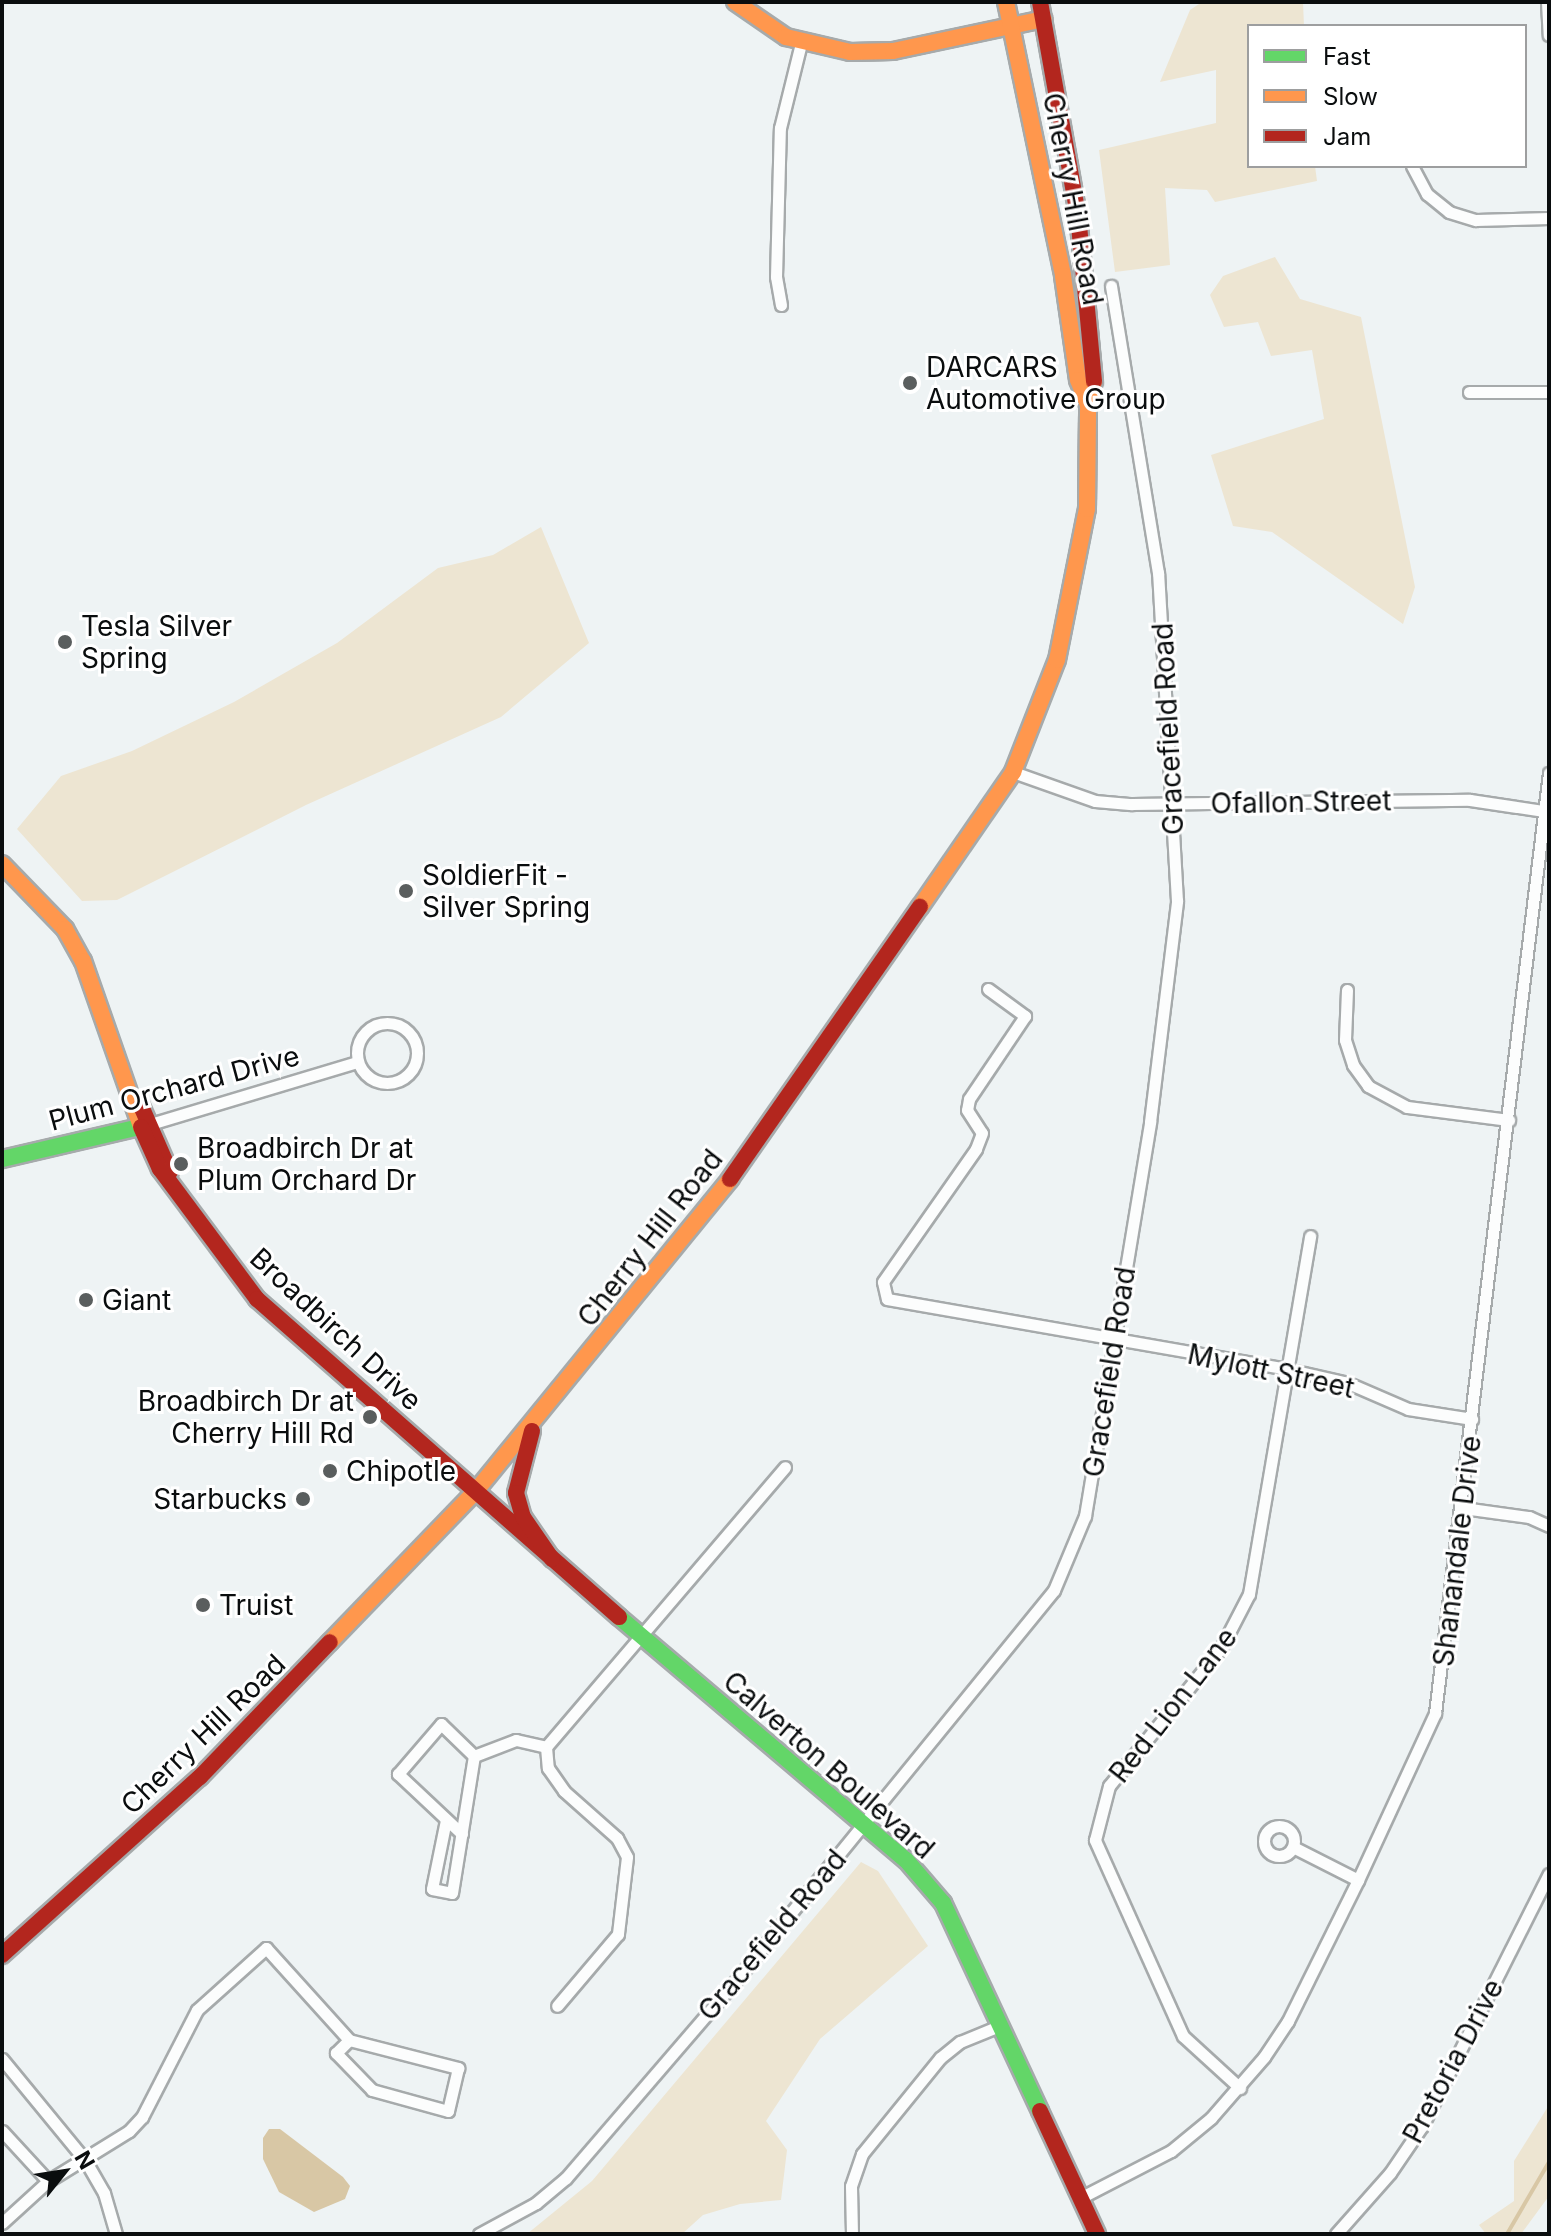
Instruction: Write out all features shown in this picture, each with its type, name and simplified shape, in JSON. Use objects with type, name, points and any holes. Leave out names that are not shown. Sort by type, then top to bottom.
[{"type":"main road","points":[[735,2],[760,23],[801,43],[837,51],[879,52],[1044,19]]},
{"type":"main road","name":"Cherry Hill Road","points":[[1006,2],[1066,290],[1078,380],[1088,405]]},
{"type":"main road","name":"Cherry Hill Road","points":[[2,1955],[200,1777],[475,1492],[755,1147],[958,859],[1013,772],[1057,660],[1070,605],[1087,509],[1088,405],[1095,377],[1086,276],[1040,2]]},
{"type":"main road","name":"Broadbirch Drive","points":[[2,864],[65,929],[83,961],[117,1063],[175,1192],[257,1299],[475,1492]]},
{"type":"main road","name":"Plum Orchard Drive","points":[[2,1159],[145,1126]]},
{"type":"main road","points":[[535,1421],[516,1493],[523,1517],[552,1559]]},
{"type":"main road","name":"Calverton Boulevard","points":[[475,1492],[906,1860],[943,1903],[1097,2234]]},
{"type":"street","points":[[1547,2],[1549,35]]},
{"type":"street","points":[[781,305],[776,277],[780,128],[801,43]]},
{"type":"street","points":[[1413,168],[1427,194],[1449,212],[1476,220],[1549,218]]},
{"type":"street","name":"Gracefield Road","points":[[479,2234],[536,2203],[566,2178],[864,1824],[1054,1590],[1068,1563],[1085,1516],[1175,947],[1173,804],[1158,573],[1111,286]]},
{"type":"street","points":[[1469,392],[1549,392]]},
{"type":"street","name":"Ofallon Street","points":[[1013,772],[1095,801],[1173,804],[1470,800],[1544,811]]},
{"type":"street","name":"Shanandale Drive","points":[[1080,2198],[1171,2151],[1240,2088],[1288,2021],[1358,1880],[1435,1713],[1463,1508],[1549,773]]},
{"type":"street","name":"Mylott Street","points":[[988,989],[1025,1016],[969,1099],[967,1110],[982,1133],[976,1149],[883,1282],[887,1299],[1287,1369],[1348,1383],[1408,1409],[1472,1419]]},
{"type":"street","points":[[1347,990],[1345,1040],[1353,1065],[1368,1086],[1407,1107],[1509,1120]]},
{"type":"street","points":[[392,1023],[414,1040],[416,1064],[398,1082],[374,1080],[358,1062],[359,1042],[372,1027],[392,1023]]},
{"type":"street","name":"Plum Orchard Drive","points":[[145,1126],[358,1062]]},
{"type":"street","name":"Red Lion Lane","points":[[1240,2088],[1183,2036],[1095,1840],[1109,1786],[1237,1625],[1249,1594],[1310,1236]]},
{"type":"street","points":[[557,2006],[618,1934],[627,1857],[617,1838],[564,1791],[548,1768],[546,1747],[785,1467]]},
{"type":"street","points":[[1463,1508],[1529,1517],[1549,1526]]},
{"type":"street","points":[[462,1834],[398,1774],[441,1724],[474,1756]]},
{"type":"street","points":[[474,1756],[504,1742],[546,1747]]},
{"type":"street","points":[[446,1820],[432,1889],[452,1893],[474,1756]]},
{"type":"street","points":[[1293,1847],[1358,1880]]},
{"type":"street","name":"Pretoria Drive","points":[[1336,2234],[1390,2173],[1422,2126],[1549,1874]]},
{"type":"street","points":[[2,2223],[48,2181],[85,2160],[142,2117],[197,2010],[266,1948],[349,2040],[458,2068],[448,2111],[372,2090],[336,2053],[349,2040]]},
{"type":"street","points":[[852,2234],[851,2186],[862,2154],[940,2058],[960,2042],[999,2026]]},
{"type":"street","points":[[2,2059],[85,2160],[104,2193],[116,2234]]},
{"type":"street","points":[[2,2131],[48,2181]]},
{"type":"shaded area","points":[[1202,2],[1303,2],[1304,24],[1247,24],[1247,168],[1315,168],[1317,181],[1215,202],[1207,190],[1165,188],[1170,265],[1115,272],[1099,150],[1216,123],[1216,70],[1160,82],[1190,10]]},
{"type":"shaded area","points":[[1275,257],[1300,299],[1361,317],[1415,587],[1403,624],[1272,532],[1233,526],[1211,455],[1324,419],[1312,350],[1271,356],[1258,322],[1224,327],[1210,295],[1223,276]]},
{"type":"shaded area","points":[[541,527],[589,643],[501,717],[306,805],[117,900],[82,901],[17,829],[61,776],[132,751],[234,702],[337,643],[438,568],[493,555]]},
{"type":"shaded area","points":[[861,1862],[878,1871],[928,1946],[820,2039],[766,2121],[787,2150],[781,2200],[740,2204],[703,2215],[682,2234],[527,2234],[592,2181]]},
{"type":"shaded area","points":[[1549,2105],[1549,2196],[1521,2234],[1486,2234],[1479,2225],[1514,2201],[1514,2161]]},
{"type":"shaded area","points":[[269,2129],[280,2129],[343,2177],[350,2186],[345,2199],[314,2212],[279,2192],[263,2159],[263,2138]]},
{"type":"waterway","points":[[1507,2234],[1549,2162]]},
{"type":"traffic: fast","points":[[2,1159],[140,1127]]},
{"type":"traffic: fast","points":[[619,1617],[906,1860],[943,1903],[1040,2111]]},
{"type":"traffic: slow","points":[[735,2],[786,37],[850,52],[893,51],[1044,19]]},
{"type":"traffic: slow","points":[[1006,2],[1063,276],[1078,380],[1088,405]]},
{"type":"traffic: slow","points":[[920,907],[1013,772],[1057,660],[1087,509],[1088,405],[1094,381]]},
{"type":"traffic: slow","points":[[2,864],[65,929],[83,961],[141,1127]]},
{"type":"traffic: slow","points":[[330,1642],[475,1492],[730,1179]]},
{"type":"traffic: jam","points":[[1040,2],[1078,215],[1094,381]]},
{"type":"traffic: jam","points":[[730,1179],[920,907]]},
{"type":"traffic: jam","points":[[141,1106],[170,1172]]},
{"type":"traffic: jam","points":[[141,1127],[160,1169],[257,1299],[619,1617]]},
{"type":"traffic: jam","points":[[532,1431],[516,1493],[523,1517],[552,1559]]},
{"type":"traffic: jam","points":[[2,1955],[200,1777],[330,1642]]},
{"type":"traffic: jam","points":[[1040,2111],[1097,2234]]},
{"type":"place","name":"DARCARS Automotive Group","points":[[910,383]]},
{"type":"place","name":"Tesla Silver Spring","points":[[65,642]]},
{"type":"place","name":"SoldierFit - Silver Spring","points":[[406,891]]},
{"type":"place","name":"Broadbirch Dr at Plum Orchard Dr","points":[[181,1164]]},
{"type":"place","name":"Giant","points":[[86,1300]]},
{"type":"place","name":"Broadbirch Dr at Cherry Hill Rd","points":[[370,1417]]},
{"type":"place","name":"Chipotle","points":[[330,1471]]},
{"type":"place","name":"Starbucks","points":[[303,1499]]},
{"type":"place","name":"Truist","points":[[203,1605]]}]
